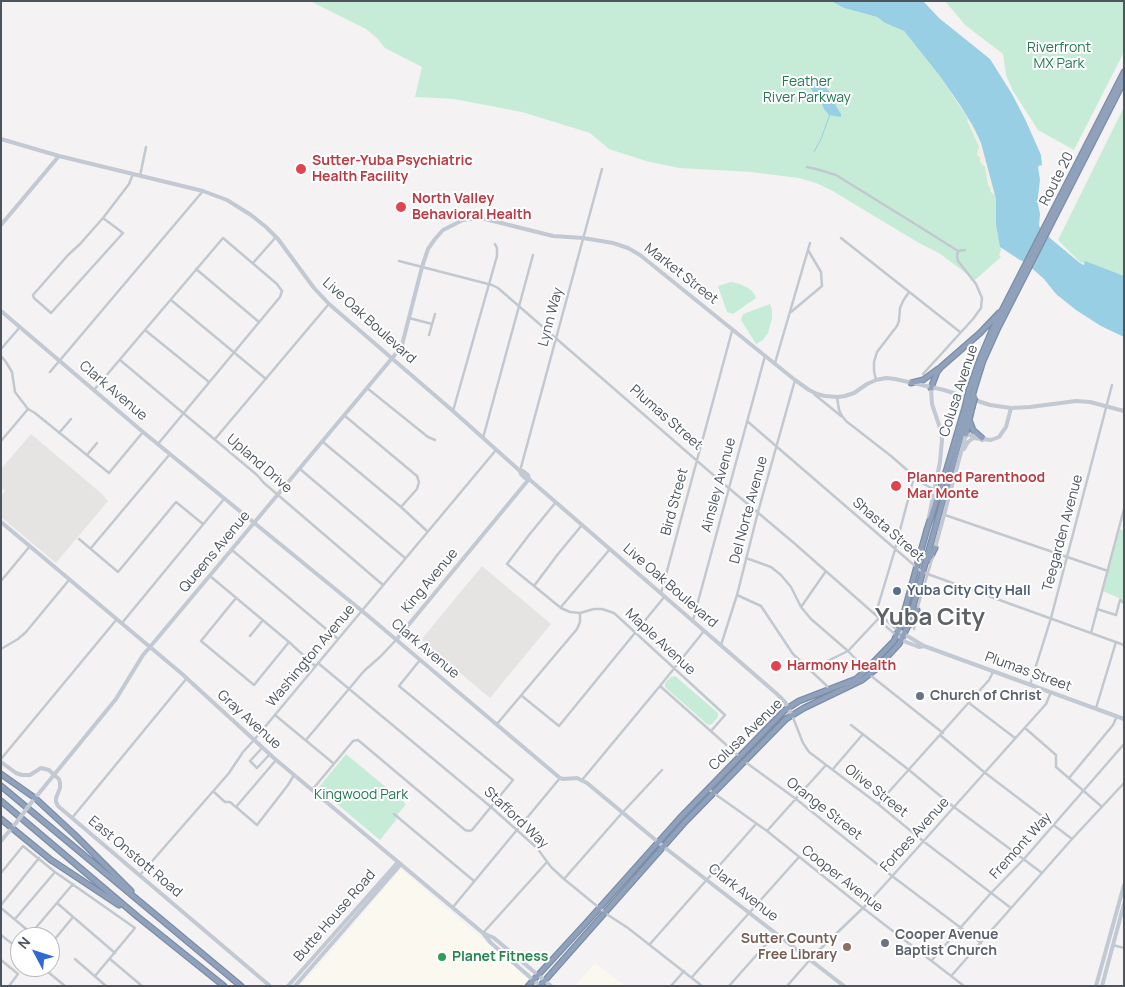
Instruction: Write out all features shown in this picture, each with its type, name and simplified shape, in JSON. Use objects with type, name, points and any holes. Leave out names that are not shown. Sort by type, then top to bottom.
[{"type":"highway","name":"Route 20","points":[[1011,297],[1124,72]]},
{"type":"highway","name":"Route 20","points":[[1011,297],[1124,81]]},
{"type":"highway","name":"Colusa Avenue","points":[[973,390],[983,350],[1011,297]]},
{"type":"highway","name":"Colusa Avenue","points":[[540,986],[713,793],[792,715],[858,683],[870,675],[903,637],[925,573],[925,563],[973,390],[1011,297]]},
{"type":"highway","points":[[911,383],[921,381],[941,367],[985,328],[1007,302]]},
{"type":"highway","points":[[931,388],[941,367]]},
{"type":"highway","name":"Colusa Avenue","points":[[528,986],[708,788],[789,707],[798,701],[853,680],[866,670],[891,644],[898,633],[927,529],[968,407]]},
{"type":"highway","points":[[966,434],[969,420],[968,407]]},
{"type":"highway","points":[[969,420],[973,430],[982,438]]},
{"type":"highway","points":[[925,563],[935,548]]},
{"type":"highway","points":[[907,628],[917,610]]},
{"type":"highway","points":[[826,697],[828,690]]},
{"type":"highway","points":[[1,774],[35,798],[152,912]]},
{"type":"highway","points":[[1,786],[241,986]]},
{"type":"highway","points":[[1,801],[138,917],[224,986]]},
{"type":"highway","points":[[1,819],[51,860],[138,917]]},
{"type":"main road","name":"Live Oak Boulevard","points":[[1,139],[59,156],[203,191],[227,200],[244,210],[276,237],[314,288],[329,304],[520,471],[528,475],[529,479],[783,699],[792,715]]},
{"type":"main road","points":[[1,225],[59,156]]},
{"type":"main road","name":"Market Street","points":[[422,267],[428,249],[439,234],[456,223],[470,219],[485,218],[553,236],[616,243],[638,254],[809,390],[817,394],[837,397]]},
{"type":"main road","name":"Queens Avenue","points":[[1,841],[116,699],[150,646],[345,416],[400,348],[422,267]]},
{"type":"main road","name":"Clark Avenue","points":[[1,311],[143,432],[560,778]]},
{"type":"main road","points":[[837,397],[854,393],[867,384],[886,378],[961,395],[990,405],[1011,408],[1076,401],[1090,402],[1124,411]]},
{"type":"main road","points":[[927,529],[940,462],[942,440],[942,431],[931,398],[931,388]]},
{"type":"main road","points":[[966,434],[987,440],[995,439],[1002,434],[1006,427],[1011,408]]},
{"type":"main road","name":"Colusa Avenue","points":[[935,548],[966,434]]},
{"type":"main road","points":[[961,454],[970,440],[982,438]]},
{"type":"main road","name":"King Avenue","points":[[396,640],[529,479]]},
{"type":"main road","name":"Gray Avenue","points":[[1,522],[150,646],[262,748],[483,933],[490,942],[540,986]]},
{"type":"main road","name":"Plumas Street","points":[[898,633],[924,646],[1124,719]]},
{"type":"main road","points":[[1,760],[16,773],[22,775],[30,774],[41,768],[48,770],[54,775]]},
{"type":"main road","name":"East Onstott Road","points":[[54,775],[59,779],[60,783],[56,802],[58,806],[269,985]]},
{"type":"main road","points":[[560,778],[577,778],[582,780]]},
{"type":"main road","name":"Clark Avenue","points":[[582,780],[664,847],[844,986]]},
{"type":"main road","name":"Butte House Road","points":[[288,986],[399,863]]},
{"type":"main road","name":"Butte House Road","points":[[294,986],[399,863]]},
{"type":"main road","points":[[1102,986],[1113,945],[1124,885]]},
{"type":"main road","points":[[1096,986],[1122,903]]},
{"type":"main road","name":"Gray Avenue","points":[[483,933],[494,938],[551,986]]},
{"type":"street","points":[[140,176],[146,147]]},
{"type":"street","points":[[807,167],[836,175],[958,252],[965,250]]},
{"type":"street","name":"Lynn Way","points":[[520,471],[602,169]]},
{"type":"street","points":[[103,218],[123,233],[51,313],[33,295],[103,218],[128,184],[133,174]]},
{"type":"street","points":[[50,372],[203,191]]},
{"type":"street","points":[[253,263],[276,237]]},
{"type":"street","points":[[94,390],[223,238],[253,263],[277,284],[282,291],[280,297],[158,444]]},
{"type":"street","points":[[841,238],[960,332]]},
{"type":"street","points":[[776,363],[810,243]]},
{"type":"street","points":[[453,411],[497,256],[495,244]]},
{"type":"street","points":[[790,313],[822,286],[821,272],[808,250]]},
{"type":"street","points":[[923,374],[974,319],[981,308],[982,298],[976,284],[958,261],[958,252]]},
{"type":"street","points":[[483,438],[533,255]]},
{"type":"street","name":"Plumas Street","points":[[400,261],[498,288],[826,571],[875,614],[882,623],[898,633]]},
{"type":"street","points":[[196,270],[259,322]]},
{"type":"street","points":[[876,380],[874,362],[877,352],[897,326],[900,308],[909,292]]},
{"type":"street","points":[[171,300],[266,379]]},
{"type":"street","points":[[215,439],[329,304]]},
{"type":"street","points":[[429,335],[435,314]]},
{"type":"street","points":[[409,318],[432,324]]},
{"type":"street","points":[[1,349],[20,327]]},
{"type":"street","name":"Bird Street","points":[[522,696],[559,726],[663,595],[732,329]]},
{"type":"street","points":[[145,330],[208,382]]},
{"type":"street","name":"Ainsley Avenue","points":[[693,620],[765,355]]},
{"type":"street","points":[[1,356],[12,372],[15,392],[28,409],[109,473],[143,432]]},
{"type":"street","name":"Upland Drive","points":[[120,360],[257,474],[264,483],[383,585]]},
{"type":"street","name":"Del Norte Avenue","points":[[721,645],[737,595],[795,380]]},
{"type":"street","name":"Teegarden Avenue","points":[[1030,685],[1067,556],[1112,385]]},
{"type":"street","points":[[367,388],[428,437],[435,440]]},
{"type":"street","name":"Market Street","points":[[809,390],[892,456],[925,485],[935,490]]},
{"type":"street","points":[[837,397],[839,410],[846,421]]},
{"type":"street","points":[[1,441],[28,409]]},
{"type":"street","points":[[345,416],[417,476],[419,482],[417,489],[401,507]]},
{"type":"street","points":[[59,433],[71,419]]},
{"type":"street","name":"Shasta Street","points":[[747,421],[925,573],[1124,644]]},
{"type":"street","points":[[323,442],[427,531]]},
{"type":"street","points":[[87,455],[97,443]]},
{"type":"street","name":"Washington Avenue","points":[[140,875],[229,773],[243,752],[496,450]]},
{"type":"street","points":[[91,549],[170,454]]},
{"type":"street","points":[[300,469],[405,558]]},
{"type":"street","points":[[875,614],[914,476]]},
{"type":"street","points":[[122,623],[224,499]]},
{"type":"street","points":[[79,539],[118,572],[176,502],[203,524]]},
{"type":"street","name":"Maple Avenue","points":[[556,502],[507,564],[561,608],[570,612],[580,613],[594,609],[608,610],[614,613],[725,715],[711,731]]},
{"type":"street","points":[[1091,633],[1124,509]]},
{"type":"street","points":[[945,514],[1108,571]]},
{"type":"street","points":[[534,586],[582,525]]},
{"type":"street","points":[[1,580],[30,546]]},
{"type":"street","name":"Colusa Avenue","points":[[914,629],[925,573],[935,548]]},
{"type":"street","points":[[561,608],[610,549]]},
{"type":"street","points":[[232,550],[338,639]]},
{"type":"street","points":[[746,558],[771,567],[781,575],[791,587],[801,607],[811,619],[848,651],[866,670]]},
{"type":"street","points":[[801,607],[826,571]]},
{"type":"street","name":"Stafford Way","points":[[210,576],[518,830],[537,848],[551,867],[564,879],[702,986]]},
{"type":"street","points":[[1,648],[18,639],[26,632],[70,580]]},
{"type":"street","points":[[737,595],[761,606],[793,654],[827,686],[828,690]]},
{"type":"street","points":[[236,598],[201,641],[208,647],[254,685],[289,642]]},
{"type":"street","points":[[1097,609],[1116,615],[1120,600],[1124,603]]},
{"type":"street","points":[[497,724],[577,629],[580,622],[580,613]]},
{"type":"street","points":[[809,670],[848,651],[879,618]]},
{"type":"street","points":[[1,760],[117,619]]},
{"type":"street","points":[[250,636],[263,620]]},
{"type":"street","points":[[582,780],[704,631]]},
{"type":"street","name":"King Avenue","points":[[306,740],[364,671],[382,656],[396,640]]},
{"type":"street","points":[[1096,708],[1116,642]]},
{"type":"street","points":[[312,790],[353,741],[358,740],[465,830],[472,830],[513,780],[399,686],[420,660]]},
{"type":"street","points":[[878,804],[942,734],[989,680],[993,672]]},
{"type":"street","points":[[870,675],[942,734],[984,772],[1072,839]]},
{"type":"street","points":[[72,819],[187,678]]},
{"type":"street","name":"Orange Street","points":[[660,686],[745,761],[796,798],[892,876],[981,943]]},
{"type":"street","name":"Forbes Avenue","points":[[787,986],[810,960],[863,908],[954,807],[1046,704],[1051,692]]},
{"type":"street","points":[[969,703],[1015,738]]},
{"type":"street","points":[[275,715],[333,763]]},
{"type":"street","name":"Olive Street","points":[[792,715],[806,748],[1011,908]]},
{"type":"street","points":[[1068,778],[1113,725],[1117,716]]},
{"type":"street","points":[[851,725],[954,807],[1042,873]]},
{"type":"street","points":[[1024,728],[1056,755],[1056,767],[1101,806]]},
{"type":"street","points":[[833,770],[863,734]]},
{"type":"street","name":"Fremont Way","points":[[932,960],[1124,744]]},
{"type":"street","points":[[262,748],[250,761],[257,768],[270,754]]},
{"type":"street","points":[[236,807],[276,760]]},
{"type":"street","points":[[767,831],[826,765]]},
{"type":"street","points":[[564,879],[662,770]]},
{"type":"street","points":[[213,792],[225,802],[230,802],[257,825],[294,775]]},
{"type":"street","points":[[452,907],[560,778]]},
{"type":"street","points":[[951,976],[1124,782]]},
{"type":"street","name":"Cooper Avenue","points":[[708,788],[767,831],[964,986]]},
{"type":"street","points":[[394,814],[474,881]]},
{"type":"street","points":[[649,945],[756,824]]},
{"type":"street","points":[[1,873],[23,846],[135,928],[95,976]]},
{"type":"street","points":[[691,977],[799,857]]},
{"type":"street","points":[[24,927],[1,907],[39,858]]},
{"type":"street","points":[[483,933],[548,862]]},
{"type":"street","points":[[15,919],[56,872]]},
{"type":"street","points":[[36,927],[73,884]]},
{"type":"street","points":[[57,904],[115,953]]},
{"type":"street","points":[[60,933],[73,917]]},
{"type":"street","points":[[729,986],[776,933]]},
{"type":"street","points":[[1108,943],[1124,948]]},
{"type":"street","points":[[75,959],[106,986]]},
{"type":"street","points":[[110,959],[142,986]]},
{"type":"street","points":[[1,960],[18,974],[9,986]]},
{"type":"street","points":[[671,986],[684,972]]},
{"type":"street","points":[[54,977],[65,986]]},
{"type":"shaded area","points":[[31,434],[108,501],[56,563],[1,517],[1,496],[5,491],[1,488],[1,469]]},
{"type":"shaded area","points":[[482,566],[551,624],[490,698],[421,640]]},
{"type":"shaded area","points":[[401,869],[530,980],[524,986],[300,986]]},
{"type":"shaded area","points":[[595,963],[625,986],[575,986]]},
{"type":"green space","name":"Feather River Parkway","points":[[310,1],[831,1],[844,8],[877,17],[885,23],[904,31],[939,75],[973,126],[996,199],[996,225],[1001,250],[999,255],[1001,257],[975,280],[939,253],[816,183],[799,178],[751,172],[679,168],[646,161],[609,149],[590,133],[522,112],[454,99],[415,97],[422,67],[385,48],[366,29]]},
{"type":"green space","name":"Riverfront MX Park","points":[[945,1],[1124,1],[1124,52],[1074,150],[1038,130],[1013,91],[1006,75],[1003,54],[965,25]]},
{"type":"green space","points":[[1124,107],[1124,279],[1080,262],[1058,240]]},
{"type":"green space","points":[[731,282],[748,288],[756,298],[733,314],[727,312],[718,286]]},
{"type":"green space","points":[[770,304],[772,318],[768,333],[763,340],[756,344],[741,320],[743,314]]},
{"type":"green space","points":[[1120,529],[1124,531],[1124,602],[1103,591]]},
{"type":"green space","points":[[675,676],[718,713],[718,717],[712,724],[707,724],[665,687],[665,683]]},
{"type":"green space","name":"Kingwood Park","points":[[346,754],[406,804],[380,840],[319,789]]},
{"type":"sand","points":[[968,118],[981,143],[995,195],[991,192],[985,167],[980,162],[977,154],[979,147],[967,120]]},
{"type":"water","points":[[831,1],[923,1],[939,18],[990,59],[1012,94],[1041,155],[1042,166],[1038,167],[1040,180],[1038,196],[1039,226],[1051,239],[1080,263],[1084,265],[1085,261],[1124,276],[1124,337],[1101,326],[1076,310],[1056,294],[1044,279],[1025,262],[1000,247],[996,225],[996,199],[981,143],[960,105],[904,31],[885,23],[877,17],[844,8]]},
{"type":"water","points":[[812,80],[821,83],[834,97],[841,117],[829,115],[824,109],[809,85],[809,82]]},
{"type":"waterway","points":[[814,152],[830,114]]},
{"type":"place","name":"Sutter-Yuba Psychiatric Health Facility","points":[[301,169]]},
{"type":"place","name":"North Valley Behavioral Health","points":[[401,207]]},
{"type":"place","name":"Planned Parenthood Mar Monte","points":[[896,486]]},
{"type":"place","name":"Yuba City City Hall","points":[[897,591]]},
{"type":"place","name":"Harmony Health","points":[[776,666]]},
{"type":"place","name":"Church of Christ","points":[[920,696]]},
{"type":"place","name":"Cooper Avenue Baptist Church","points":[[885,943]]},
{"type":"place","name":"Sutter County Free Library","points":[[847,947]]},
{"type":"place","name":"Planet Fitness","points":[[442,957]]},
{"type":"district","name":"Yuba City","points":[[930,618]]}]
